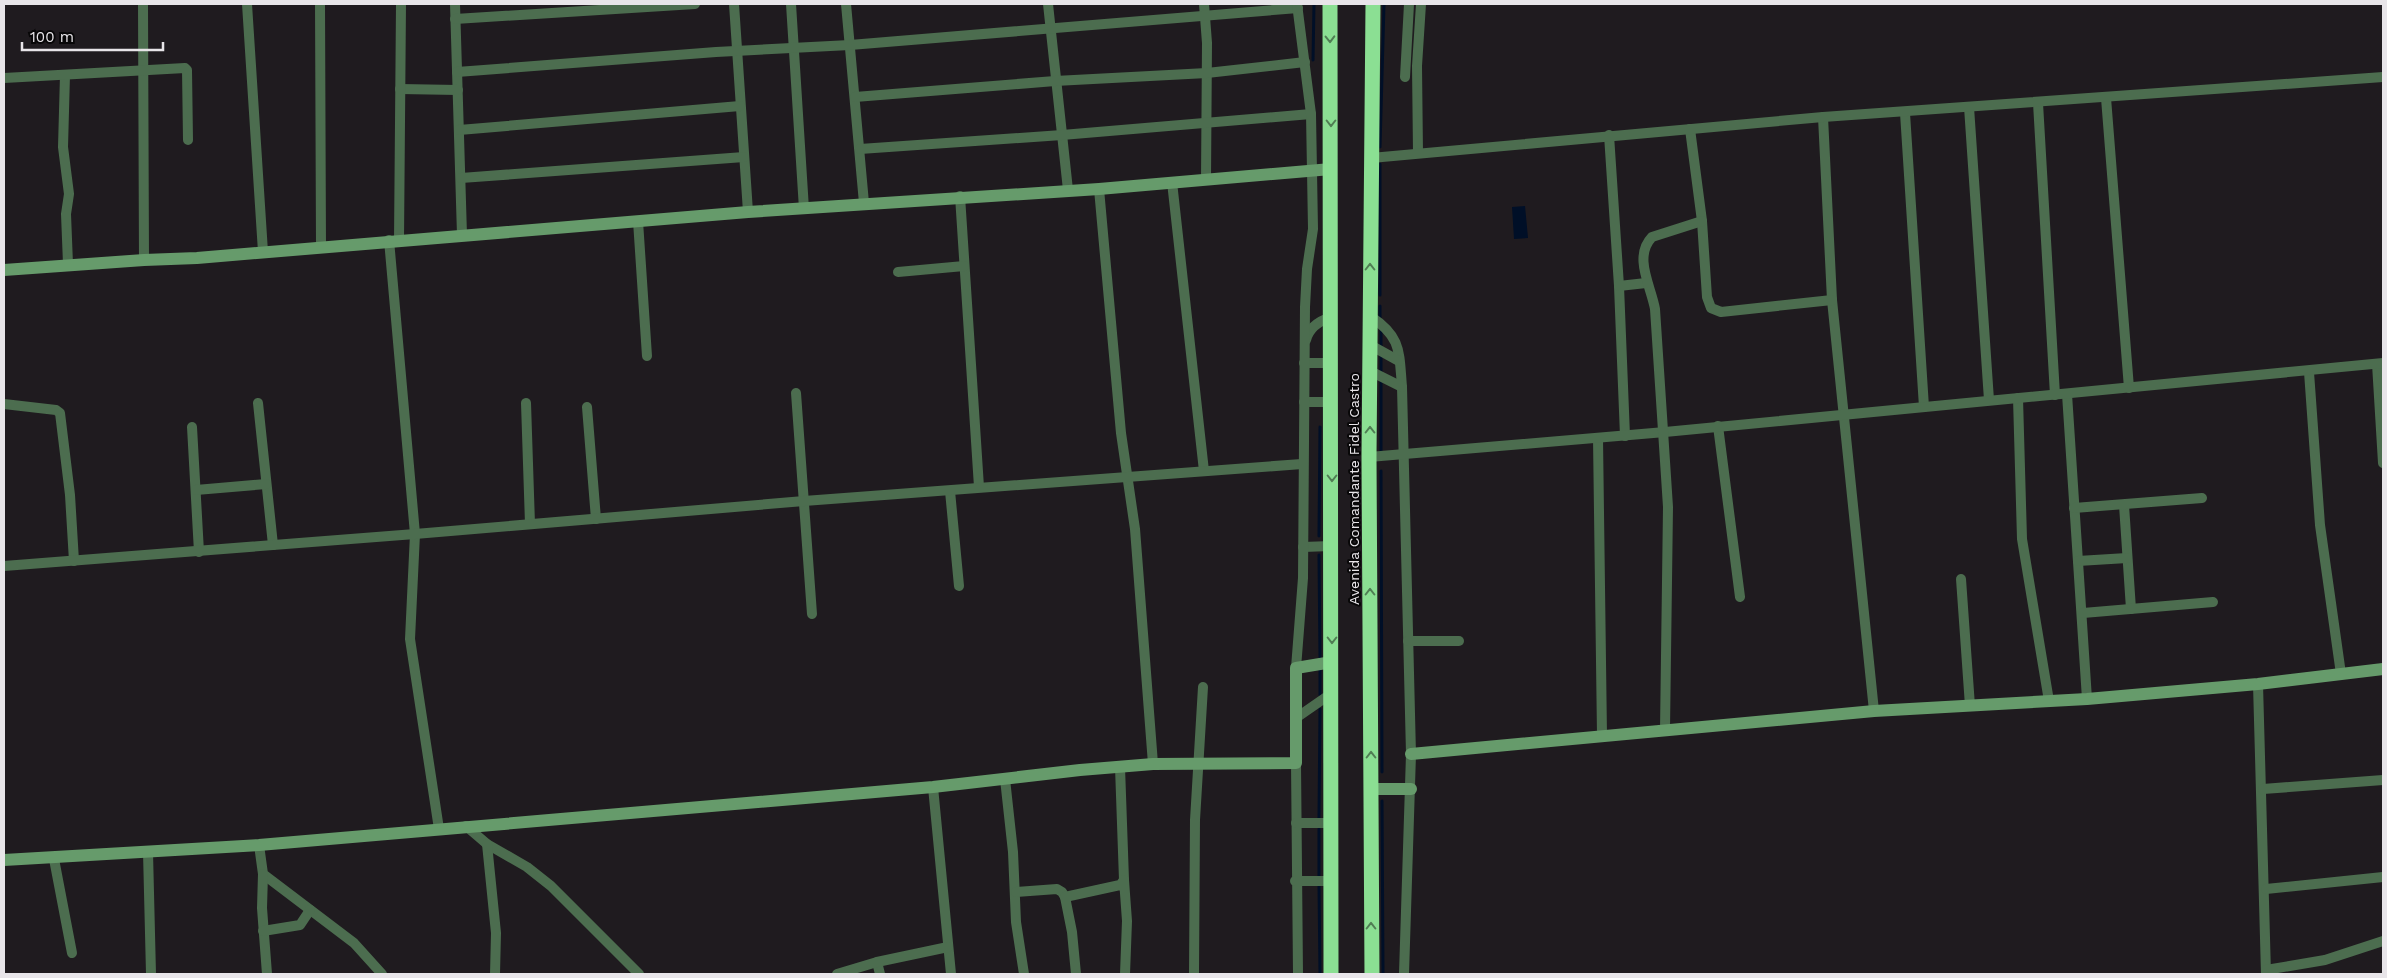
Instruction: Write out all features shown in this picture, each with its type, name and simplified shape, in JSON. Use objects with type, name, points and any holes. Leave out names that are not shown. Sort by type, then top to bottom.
[{"type":"highway","name":"Avenida Comandante Fidel Castro","points":[[1330,4],[1332,974]]},
{"type":"highway","name":"Avenida Comandante Fidel Castro","points":[[1372,974],[1369,457],[1373,4]]},
{"type":"street","points":[[143,4],[144,260]]},
{"type":"street","points":[[247,4],[263,252]]},
{"type":"street","points":[[320,4],[321,247]]},
{"type":"street","points":[[401,4],[400,89],[394,240],[414,534],[410,639],[439,829]]},
{"type":"street","points":[[455,4],[462,235]]},
{"type":"street","points":[[455,19],[695,4]]},
{"type":"street","points":[[734,4],[748,212]]},
{"type":"street","points":[[791,4],[804,209]]},
{"type":"street","points":[[846,4],[864,203]]},
{"type":"street","points":[[1048,4],[1068,190]]},
{"type":"street","points":[[1204,4],[1207,72],[1206,178]]},
{"type":"street","points":[[1405,77],[1409,4]]},
{"type":"street","points":[[1418,153],[1417,66],[1421,4]]},
{"type":"street","points":[[458,72],[736,51],[850,45],[1205,16],[1297,6],[1311,114],[1313,229],[1307,269],[1304,346],[1303,547],[1296,668],[1298,974]]},
{"type":"street","points":[[855,97],[1055,81],[1207,72],[1305,62]]},
{"type":"street","points":[[4,78],[144,69],[186,69],[188,140]]},
{"type":"street","points":[[65,75],[63,147],[69,194],[66,214],[68,264]]},
{"type":"street","points":[[1371,158],[1823,117],[1905,113],[2383,77]]},
{"type":"street","points":[[400,89],[458,90]]},
{"type":"street","points":[[2106,98],[2129,388]]},
{"type":"street","points":[[2038,102],[2056,395]]},
{"type":"street","points":[[459,130],[740,106]]},
{"type":"street","points":[[1968,107],[1988,400]]},
{"type":"street","points":[[1905,113],[1924,407]]},
{"type":"street","points":[[860,149],[1062,135],[1311,114]]},
{"type":"street","points":[[1823,117],[1832,300],[1874,710]]},
{"type":"street","points":[[1690,129],[1702,221],[1707,297],[1715,310],[1722,312],[1832,300]]},
{"type":"street","points":[[1609,135],[1619,286],[1625,436]]},
{"type":"street","points":[[461,178],[744,157]]},
{"type":"street","points":[[4,270],[68,264],[197,258],[394,240],[748,212],[960,196],[1099,189],[1206,178],[1331,169]]},
{"type":"street","points":[[1172,182],[1204,471]]},
{"type":"street","points":[[1099,189],[1121,433],[1135,529],[1153,764]]},
{"type":"street","points":[[960,196],[979,488]]},
{"type":"street","points":[[638,221],[647,356]]},
{"type":"street","points":[[1665,730],[1669,556],[1665,432],[1655,309],[1646,284],[1644,252],[1649,241],[1660,233],[1702,221]]},
{"type":"street","points":[[898,272],[964,266]]},
{"type":"street","points":[[1619,286],[1646,284]]},
{"type":"street","points":[[1370,316],[1393,334],[1400,361],[1402,387],[1411,754],[1404,974]]},
{"type":"street","points":[[1304,346],[1312,328],[1322,320],[1331,318]]},
{"type":"street","points":[[1370,345],[1400,361]]},
{"type":"street","points":[[1304,363],[1331,363]]},
{"type":"street","points":[[1369,457],[1625,436],[2380,364],[2383,463]]},
{"type":"street","points":[[1370,371],[1402,387]]},
{"type":"street","points":[[2309,372],[2320,525],[2341,674]]},
{"type":"street","points":[[796,393],[812,614]]},
{"type":"street","points":[[2067,394],[2083,613],[2087,699]]},
{"type":"street","points":[[2018,398],[2022,540],[2049,701]]},
{"type":"street","points":[[1304,402],[1331,402]]},
{"type":"street","points":[[258,403],[273,545]]},
{"type":"street","points":[[526,403],[530,524]]},
{"type":"street","points":[[4,404],[56,410],[60,413],[70,495],[74,561]]},
{"type":"street","points":[[587,407],[596,519]]},
{"type":"street","points":[[1718,426],[1740,597]]},
{"type":"street","points":[[192,427],[199,552]]},
{"type":"street","points":[[1598,438],[1602,735]]},
{"type":"street","points":[[4,566],[199,552],[804,501],[1302,464]]},
{"type":"street","points":[[196,490],[266,484]]},
{"type":"street","points":[[950,491],[959,586]]},
{"type":"street","points":[[2074,508],[2202,498]]},
{"type":"street","points":[[2124,505],[2131,609]]},
{"type":"street","points":[[1303,547],[1331,546]]},
{"type":"street","points":[[2078,561],[2127,558]]},
{"type":"street","points":[[1961,579],[1970,706]]},
{"type":"street","points":[[2083,613],[2213,602]]},
{"type":"street","points":[[1408,641],[1459,640]]},
{"type":"street","points":[[1296,668],[1332,662]]},
{"type":"street","points":[[1411,754],[1874,710],[2087,699],[2258,684],[2383,669]]},
{"type":"street","points":[[2258,684],[2266,889],[2266,972],[2325,960],[2383,941]]},
{"type":"street","points":[[1194,974],[1194,820],[1203,687]]},
{"type":"street","points":[[1296,718],[1332,693]]},
{"type":"street","points":[[4,860],[54,859],[259,845],[933,787],[1153,764],[1296,763]]},
{"type":"street","points":[[1120,767],[1127,921],[1125,974]]},
{"type":"street","points":[[1005,780],[1016,892],[1016,922],[1024,974]]},
{"type":"street","points":[[2263,789],[2383,780]]},
{"type":"street","points":[[933,787],[951,974]]},
{"type":"street","points":[[1371,789],[1411,789]]},
{"type":"street","points":[[1296,823],[1332,823]]},
{"type":"street","points":[[466,826],[487,844],[527,867],[551,886],[639,974]]},
{"type":"street","points":[[487,844],[496,933],[495,974]]},
{"type":"street","points":[[259,845],[263,874],[263,931],[267,974]]},
{"type":"street","points":[[148,852],[152,974]]},
{"type":"street","points":[[54,859],[72,953]]},
{"type":"street","points":[[263,874],[354,944],[382,974]]},
{"type":"street","points":[[2266,889],[2383,877]]},
{"type":"street","points":[[1065,897],[1120,885],[1124,880]]},
{"type":"street","points":[[1296,881],[1332,881]]},
{"type":"street","points":[[1016,892],[1057,889],[1062,892],[1065,897],[1072,932],[1076,974]]},
{"type":"street","points":[[263,931],[300,925],[310,910]]},
{"type":"street","points":[[837,974],[877,962],[948,947]]},
{"type":"street","points":[[877,962],[880,974]]},
{"type":"water","points":[[1525,206],[1528,238],[1514,239],[1512,207]]},
{"type":"waterway","points":[[1313,60],[1314,4]]},
{"type":"waterway","points":[[1380,147],[1384,4]]},
{"type":"waterway","points":[[1380,164],[1380,295]]},
{"type":"waterway","points":[[1380,306],[1380,321]]},
{"type":"waterway","points":[[1381,327],[1381,348]]},
{"type":"waterway","points":[[1381,354],[1381,373]]},
{"type":"waterway","points":[[1381,379],[1381,453]]},
{"type":"waterway","points":[[1319,536],[1320,427]]},
{"type":"waterway","points":[[1381,471],[1382,772]]},
{"type":"waterway","points":[[1319,555],[1320,657]]},
{"type":"waterway","points":[[1320,670],[1320,695]]},
{"type":"waterway","points":[[1319,819],[1320,709]]},
{"type":"waterway","points":[[1382,801],[1383,974]]},
{"type":"waterway","points":[[1319,829],[1319,878]]},
{"type":"waterway","points":[[1319,884],[1320,974]]}]
